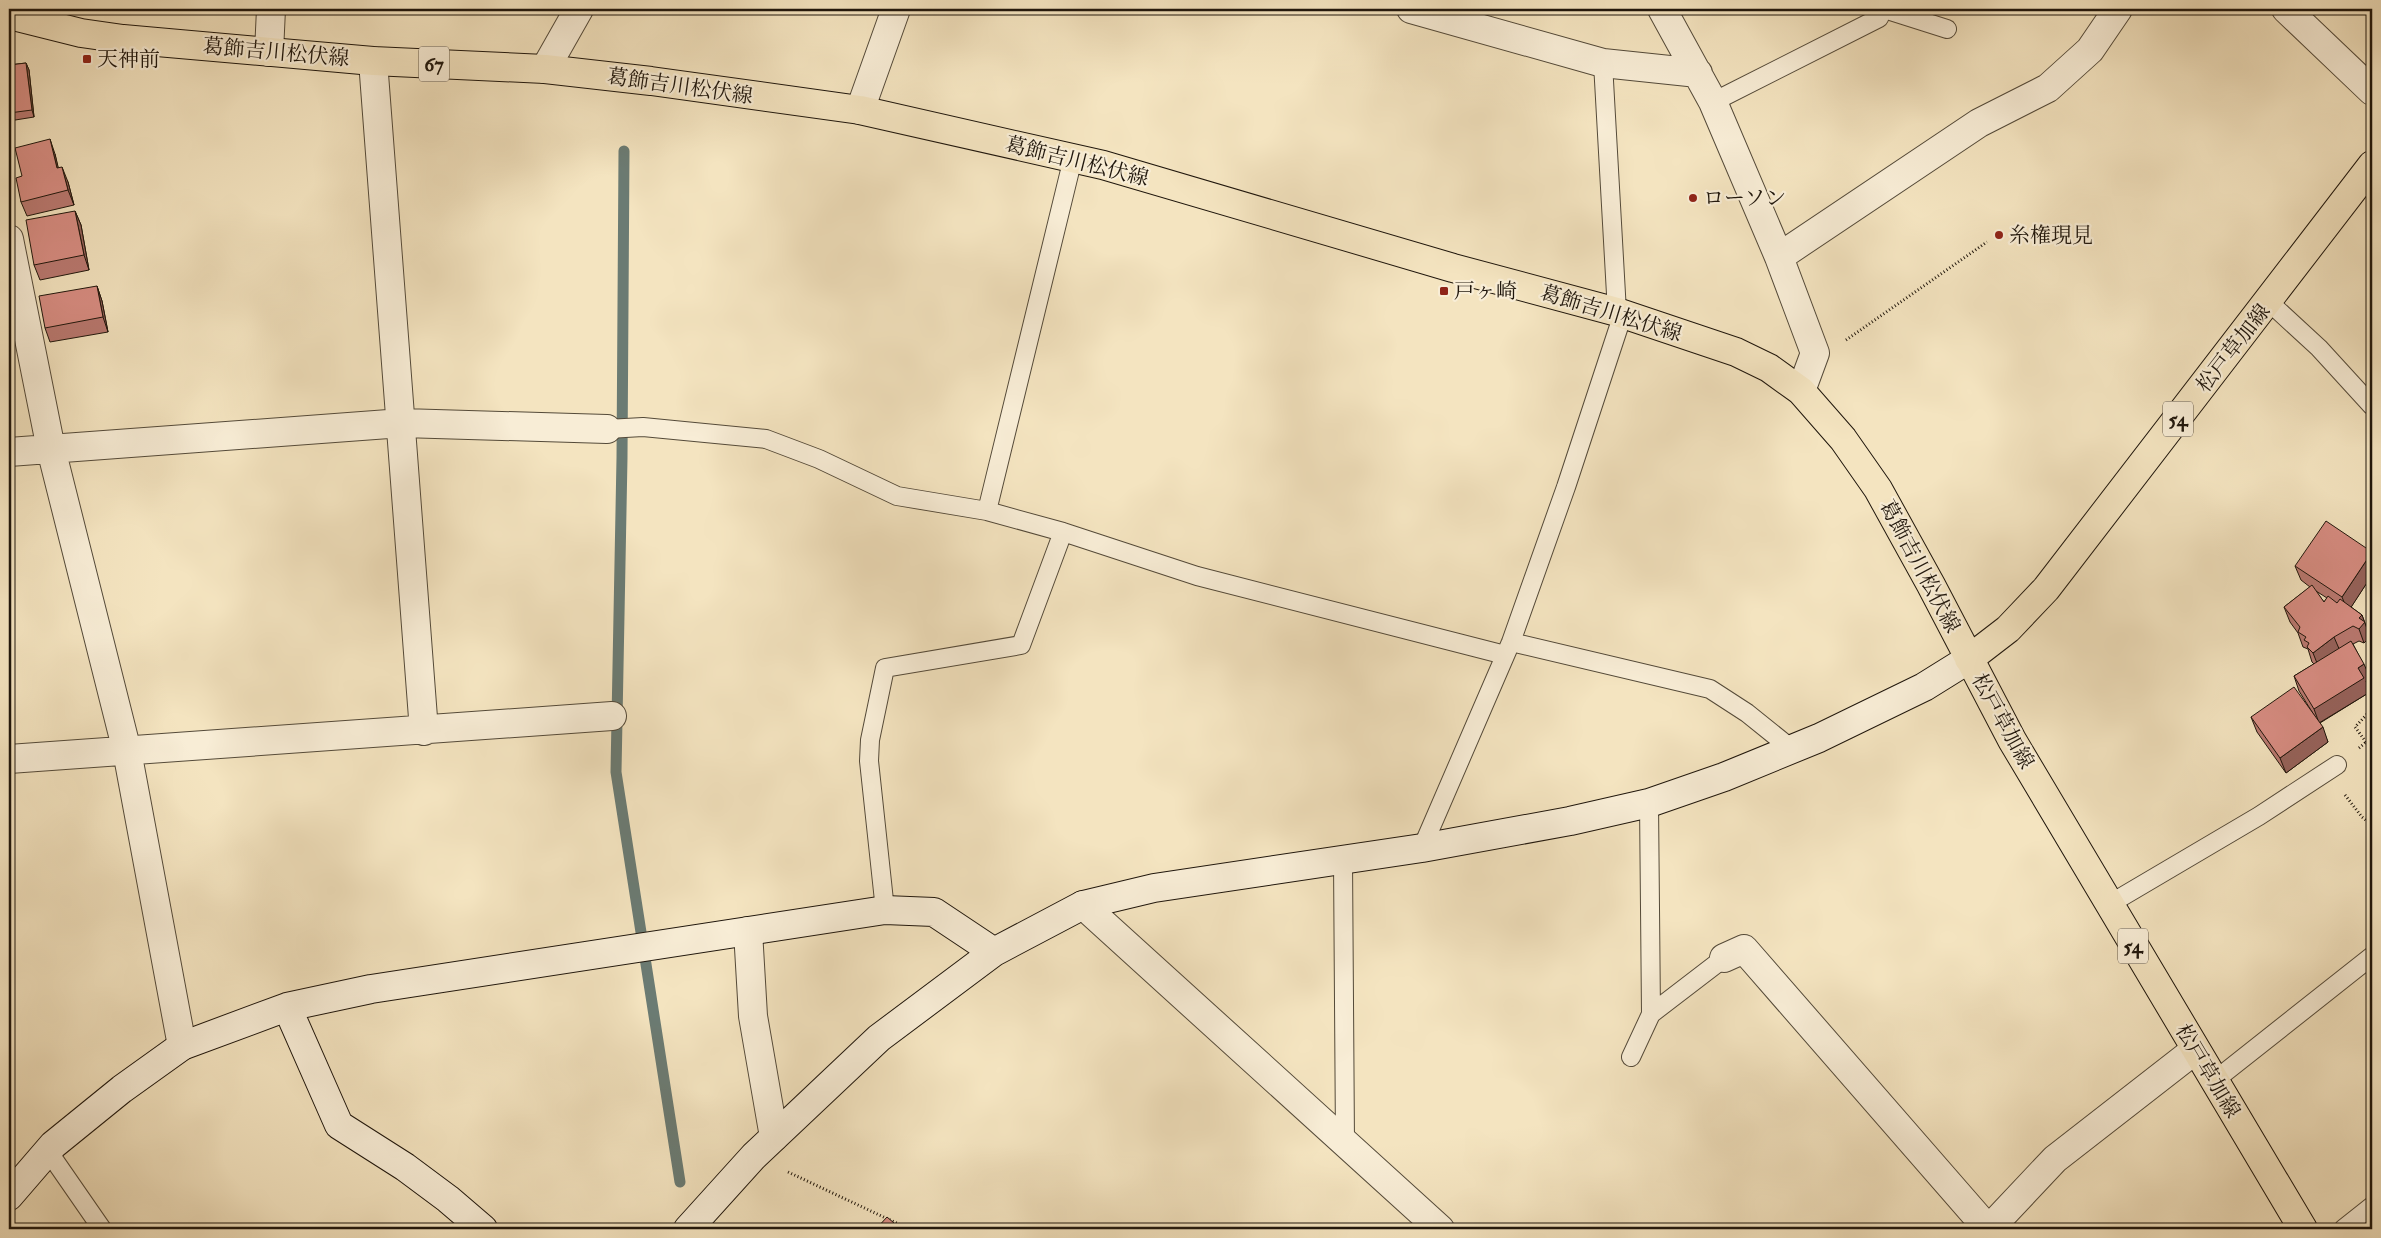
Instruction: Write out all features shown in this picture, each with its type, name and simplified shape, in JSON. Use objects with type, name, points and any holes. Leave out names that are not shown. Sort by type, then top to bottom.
[{"type":"main road","name":"葛飾吉川松伏線","points":[[9,15],[90,34],[374,61],[545,69],[651,81],[860,110],[1073,158],[1453,268],[1620,313],[1736,352],[1769,368],[1802,391],[1843,438],[1878,489],[1969,660]]},
{"type":"main road","name":"松戸草加線","points":[[2303,1229],[2108,905],[2012,740],[1969,660],[2008,629],[2046,590],[2269,302],[2372,165]]},
{"type":"street","points":[[269,52],[271,9]]},
{"type":"street","points":[[545,69],[579,9]]},
{"type":"street","points":[[860,110],[896,9]]},
{"type":"street","points":[[1411,9],[1603,63],[1698,73]]},
{"type":"street","points":[[1662,9],[1713,102],[1779,257],[1814,353],[1802,391]]},
{"type":"street","points":[[1779,257],[1979,123],[2048,88],[2090,50],[2118,9]]},
{"type":"street","points":[[2286,9],[2372,91]]},
{"type":"street","points":[[374,61],[424,731]]},
{"type":"street","points":[[9,239],[51,448],[127,751],[182,1046]]},
{"type":"street","points":[[9,452],[402,422],[606,429]]},
{"type":"street","points":[[688,1229],[754,1156],[879,1038],[994,952],[1084,905],[1154,888],[1422,848],[1570,821],[1649,803],[1793,750],[1924,687],[1969,660]]},
{"type":"street","points":[[9,759],[424,731],[612,716]]},
{"type":"street","points":[[1084,905],[1440,1229]]},
{"type":"street","points":[[9,1196],[48,1151],[122,1090],[182,1046],[287,1007],[371,989],[885,910],[934,912],[994,952]]},
{"type":"street","points":[[748,931],[753,1016],[774,1137]]},
{"type":"street","points":[[1724,958],[1744,949],[1989,1229],[2054,1159],[2195,1050]]},
{"type":"street","points":[[287,1007],[339,1125],[412,1172],[483,1229]]},
{"type":"lane","points":[[1713,102],[1879,18],[1884,9],[1947,29]]},
{"type":"lane","points":[[1422,848],[1508,648],[1566,488],[1620,313],[1603,63]]},
{"type":"lane","points":[[987,511],[1073,158]]},
{"type":"lane","points":[[2269,302],[2319,348],[2372,406]]},
{"type":"lane","points":[[606,429],[643,427],[766,439],[819,459],[897,496],[987,511],[1063,532],[1196,576],[1508,648],[1710,689],[1747,713],[1793,750]]},
{"type":"lane","points":[[885,910],[869,761],[870,740],[885,668],[1021,644],[1063,532]]},
{"type":"lane","points":[[2108,905],[2332,769]]},
{"type":"lane","points":[[1631,1056],[1651,1014],[1649,803]]},
{"type":"lane","points":[[1343,860],[1345,1143]]},
{"type":"lane","points":[[2214,1081],[2372,956]]},
{"type":"lane","points":[[1651,1014],[1724,958]]},
{"type":"lane","points":[[48,1151],[102,1229]]},
{"type":"lane","points":[[2343,1229],[2372,1206]]},
{"type":"path","points":[[1810,364],[1988,242]]},
{"type":"path","points":[[2366,742],[2355,727],[2372,710]]},
{"type":"path","points":[[2332,769],[2362,817],[2372,825]]},
{"type":"path","points":[[754,1156],[909,1229]]},
{"type":"building","points":[[26,63],[32,110],[9,113],[9,65]]},
{"type":"building","points":[[50,139],[57,168],[62,167],[68,190],[21,202],[16,178],[22,176],[15,148]]},
{"type":"building","points":[[75,211],[84,255],[34,265],[26,220]]},
{"type":"building","points":[[97,286],[103,317],[45,328],[39,296]]},
{"type":"building","points":[[2326,521],[2372,552],[2342,597],[2295,566]]},
{"type":"building","points":[[2312,585],[2324,602],[2328,596],[2337,603],[2340,599],[2362,615],[2359,618],[2365,622],[2359,629],[2353,626],[2334,637],[2313,653],[2307,647],[2309,643],[2304,640],[2306,637],[2298,632],[2300,627],[2284,607]]},
{"type":"building","points":[[2351,641],[2364,664],[2358,668],[2364,678],[2314,709],[2294,676]]},
{"type":"building","points":[[2294,687],[2323,727],[2280,758],[2251,717]]},
{"type":"building","points":[[887,1217],[901,1229],[876,1229]]},
{"type":"waterway","points":[[624,151],[622,458],[616,772],[680,1182]]},
{"type":"place","name":"天神前","points":[[87,59]]},
{"type":"place","name":"ローソン","points":[[1693,198]]},
{"type":"place","name":"糸権現見","points":[[1999,235]]},
{"type":"place","name":"戸ヶ崎","points":[[1444,291]]}]
